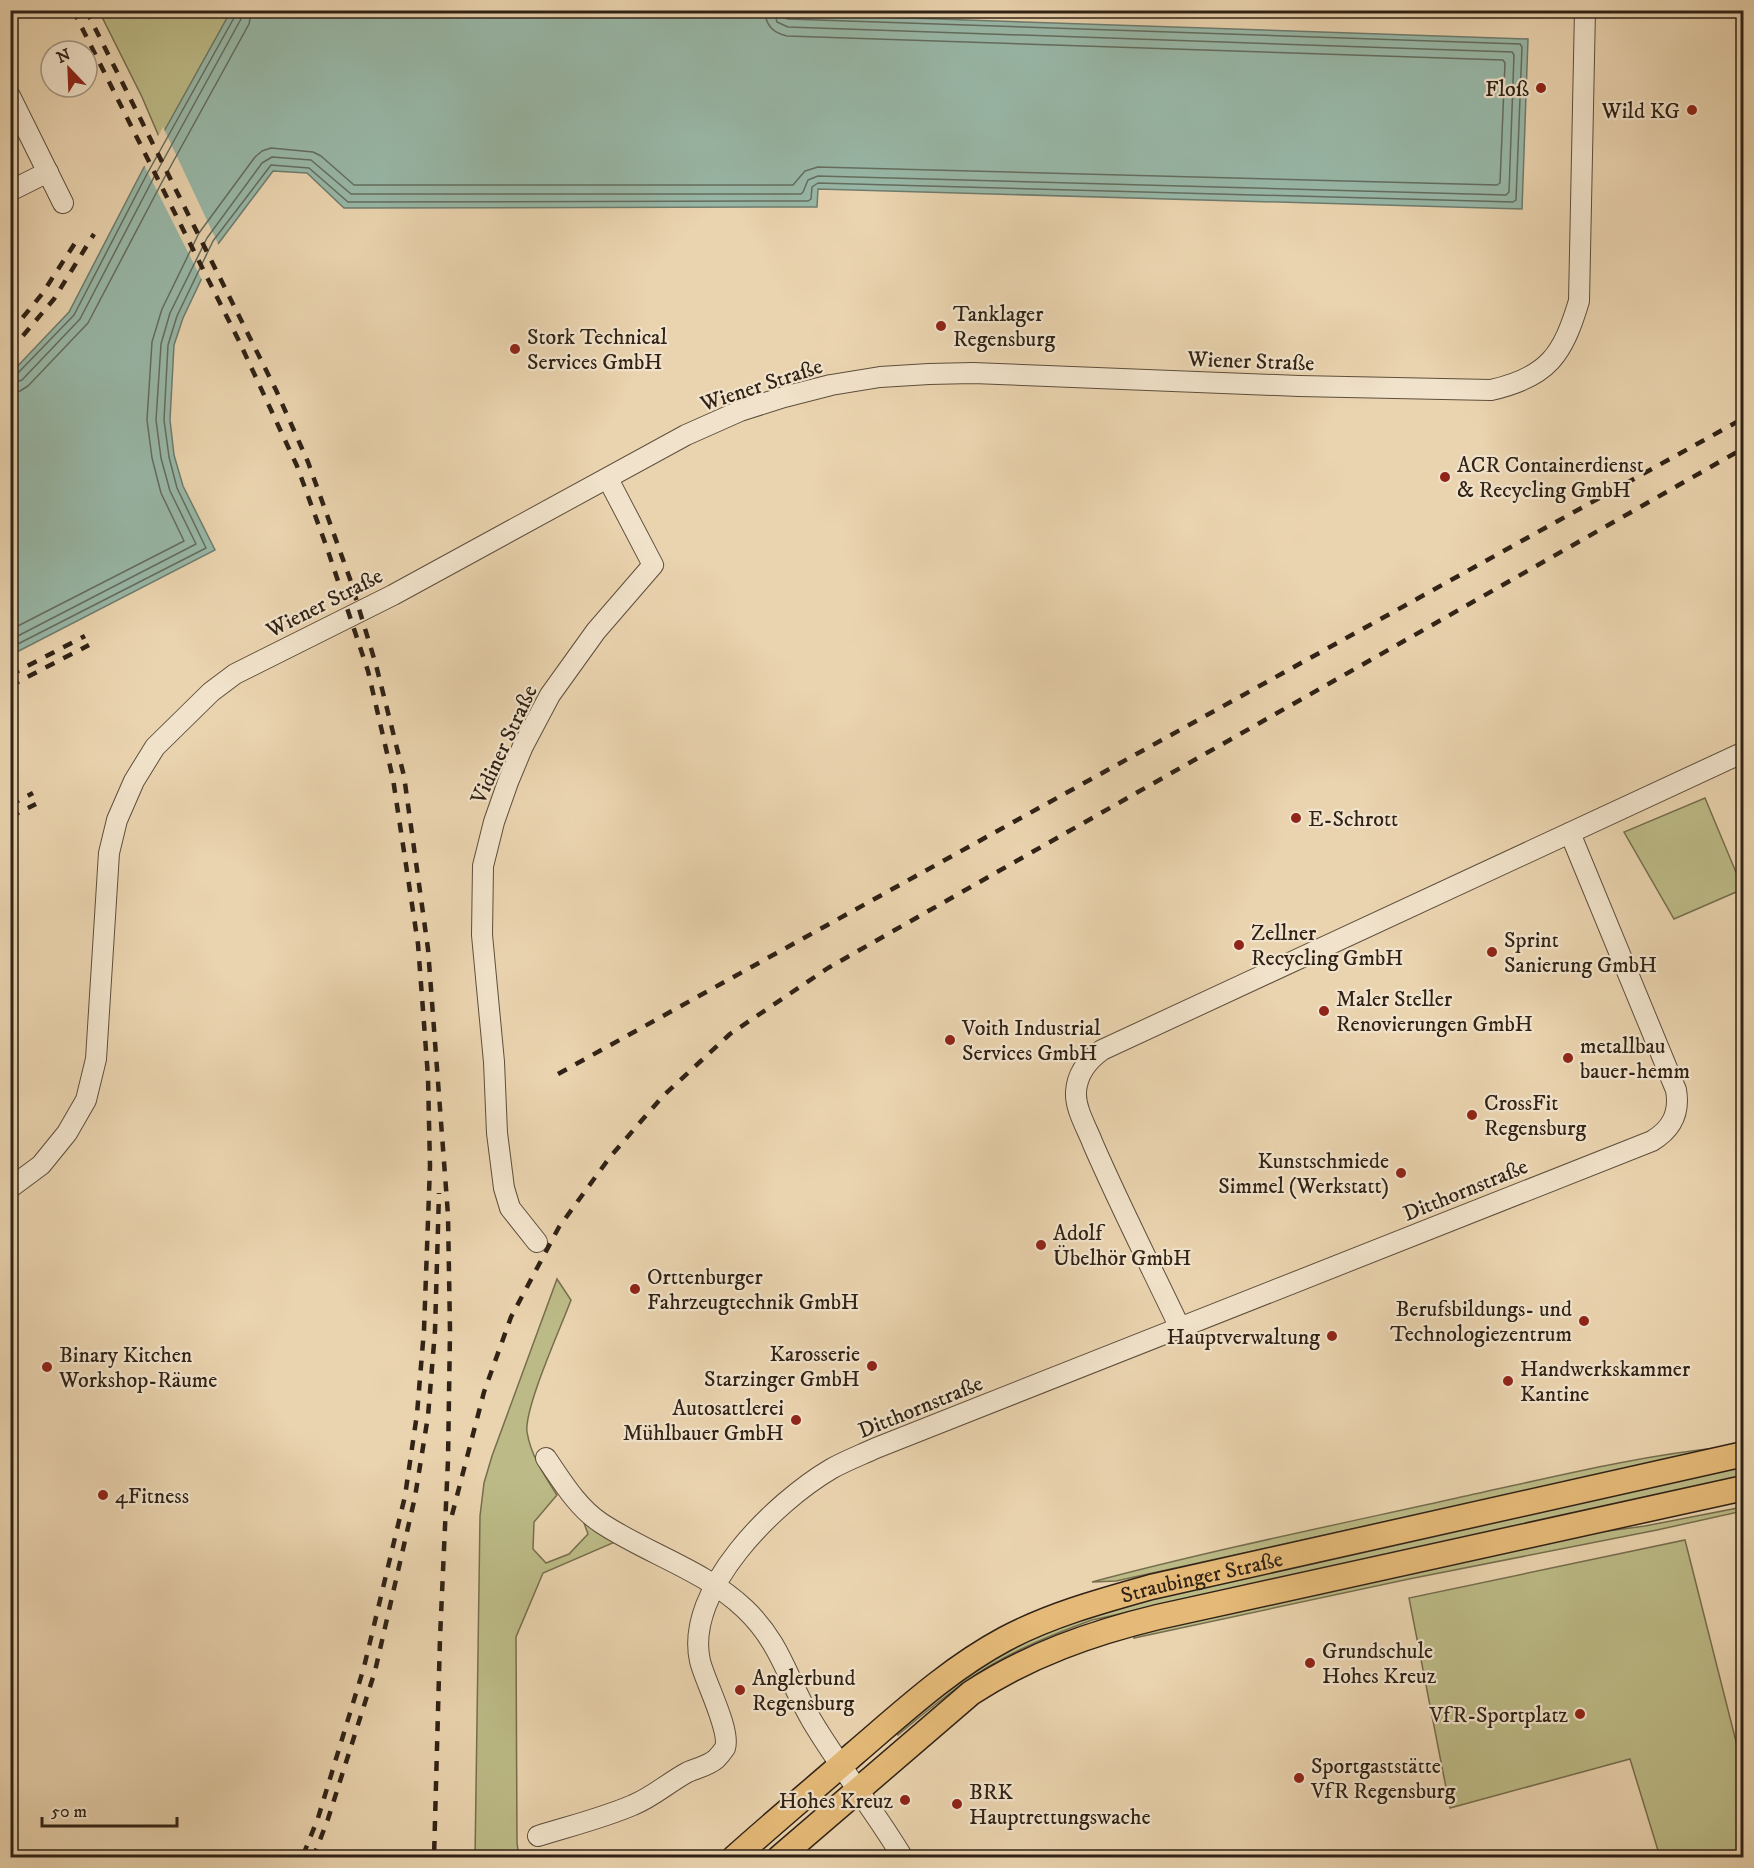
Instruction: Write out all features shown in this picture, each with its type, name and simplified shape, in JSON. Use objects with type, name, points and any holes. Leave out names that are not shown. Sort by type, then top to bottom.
[{"type":"main road","name":"Straubinger Straße","points":[[734,1857],[958,1667],[1005,1639],[1042,1621],[1100,1601],[1151,1587],[1743,1454]]},
{"type":"main road","name":"Straubinger Straße","points":[[779,1857],[971,1693],[1034,1657],[1080,1639],[1158,1617],[1743,1488]]},
{"type":"street","name":"Wiener Straße","points":[[10,1188],[41,1165],[67,1133],[86,1100],[96,1059],[109,854],[117,820],[134,781],[155,747],[211,692],[236,674],[393,595],[686,435],[740,411],[822,387],[880,377],[973,373],[1310,387],[1491,390],[1513,386],[1539,373],[1554,358],[1569,334],[1579,301],[1585,10]]},
{"type":"street","points":[[10,96],[63,203]]},
{"type":"street","points":[[10,191],[48,172]]},
{"type":"street","name":"Vidiner Straße","points":[[537,1242],[510,1209],[504,1188],[497,1133],[494,1062],[482,935],[483,866],[494,822],[508,782],[550,695],[596,631],[653,565],[608,479]]},
{"type":"street","points":[[1180,1328],[1107,1176],[1078,1109],[1076,1091],[1080,1073],[1090,1059],[1102,1050],[1743,752]]},
{"type":"street","name":"Ditthornstraße","points":[[538,1836],[634,1805],[667,1784],[718,1758],[725,1748],[725,1731],[700,1664],[697,1643],[699,1625],[716,1584],[740,1548],[764,1520],[796,1493],[832,1468],[876,1448],[1652,1141],[1664,1134],[1671,1125],[1678,1103],[1676,1090],[1570,833]]},
{"type":"street","points":[[546,1458],[576,1500],[600,1522],[716,1584],[746,1609],[770,1636],[811,1720],[903,1857]]},
{"type":"shaded area","points":[[99,11],[231,11],[160,139],[142,97]]},
{"type":"shaded area","points":[[1705,798],[1743,889],[1674,919],[1624,832]]},
{"type":"shaded area","points":[[557,1279],[571,1300],[531,1405],[527,1432],[535,1457],[557,1495],[534,1522],[533,1549],[546,1563],[569,1554],[588,1534],[584,1523],[615,1542],[543,1573],[516,1637],[517,1843],[519,1857],[475,1858],[480,1516],[484,1483]]},
{"type":"shaded area","points":[[1725,1447],[1116,1581],[1092,1582],[1228,1548],[1590,1469],[1657,1456]]},
{"type":"shaded area","points":[[1743,1464],[1743,1476],[1092,1620],[1003,1658],[955,1689],[898,1735],[896,1731],[965,1677],[1009,1649],[1103,1610]]},
{"type":"shaded area","points":[[1743,1507],[1743,1511],[1657,1530],[1409,1579],[1134,1638],[1133,1632],[1593,1533],[1645,1526]]},
{"type":"shaded area","name":"VfR-Sportplatz","points":[[1685,1540],[1743,1769],[1743,1857],[1660,1857],[1630,1759],[1450,1808],[1409,1598]]},
{"type":"water","points":[[231,11],[700,11],[1528,39],[1522,209],[818,189],[817,207],[344,208],[307,173],[273,171],[218,244],[183,318],[174,345],[170,420],[174,455],[183,486],[215,550],[11,655],[11,373],[69,312],[142,171]]},
{"type":"pier","points":[[163,127],[220,248],[203,282],[143,163]]},
{"type":"railway","points":[[73,10],[239,341],[297,466],[368,671],[393,779],[418,944],[428,1077],[430,1166],[424,1330],[417,1414],[405,1496],[364,1667],[318,1818],[302,1858]]},
{"type":"railway","points":[[86,10],[276,390],[308,462],[350,579],[376,665],[404,776],[428,949],[448,1215],[450,1331],[448,1460],[434,1858]]},
{"type":"railway","points":[[10,351],[54,299],[94,234]]},
{"type":"railway","points":[[10,333],[42,294],[77,240]]},
{"type":"railway","points":[[558,1074],[1744,418]]},
{"type":"railway","points":[[452,1515],[484,1392],[511,1317],[559,1227],[610,1157],[663,1096],[730,1034],[828,968],[1744,448]]},
{"type":"railway","points":[[10,675],[85,636]]},
{"type":"railway","points":[[10,686],[89,645]]},
{"type":"railway","points":[[10,805],[33,793]]},
{"type":"railway","points":[[10,817],[36,804]]},
{"type":"railway","points":[[313,1858],[328,1819],[375,1671],[415,1497],[428,1416],[435,1331],[439,1193]]},
{"type":"place","name":"Floß","points":[[1541,88]]},
{"type":"place","name":"Wild KG","points":[[1692,110]]},
{"type":"place","name":"Tanklager Regensburg","points":[[941,326]]},
{"type":"place","name":"Stork Technical Services GmbH","points":[[515,349]]},
{"type":"place","name":"ACR Containerdienst & Recycling GmbH","points":[[1445,477]]},
{"type":"place","name":"E-Schrott","points":[[1296,818]]},
{"type":"place","name":"Zellner Recycling GmbH","points":[[1239,945]]},
{"type":"place","name":"Sprint Sanierung GmbH","points":[[1492,952]]},
{"type":"place","name":"Maler Steller Renovierungen GmbH","points":[[1324,1011]]},
{"type":"place","name":"Voith Industrial Services GmbH","points":[[950,1040]]},
{"type":"place","name":"metallbau bauer-hemm","points":[[1568,1058]]},
{"type":"place","name":"CrossFit Regensburg","points":[[1472,1115]]},
{"type":"place","name":"Kunstschmiede Simmel (Werkstatt)","points":[[1401,1173]]},
{"type":"place","name":"Adolf Übelhör GmbH","points":[[1041,1245]]},
{"type":"place","name":"Orttenburger Fahrzeugtechnik GmbH","points":[[635,1289]]},
{"type":"place","name":"Berufsbildungs- und Technologiezentrum","points":[[1584,1321]]},
{"type":"place","name":"Hauptverwaltung","points":[[1332,1336]]},
{"type":"place","name":"Karosserie Starzinger GmbH","points":[[872,1366]]},
{"type":"place","name":"Binary Kitchen Workshop-Räume","points":[[47,1367]]},
{"type":"place","name":"Handwerkskammer Kantine","points":[[1508,1381]]},
{"type":"place","name":"Autosattlerei Mühlbauer GmbH","points":[[796,1420]]},
{"type":"place","name":"4Fitness","points":[[103,1495]]},
{"type":"place","name":"Grundschule Hohes Kreuz","points":[[1310,1663]]},
{"type":"place","name":"Anglerbund Regensburg","points":[[740,1690]]},
{"type":"place","name":"VfR-Sportplatz","points":[[1580,1714]]},
{"type":"place","name":"Sportgaststätte VfR Regensburg","points":[[1299,1778]]},
{"type":"place","name":"Hohes Kreuz","points":[[905,1800]]},
{"type":"place","name":"BRK Hauptrettungswache","points":[[957,1804]]}]
